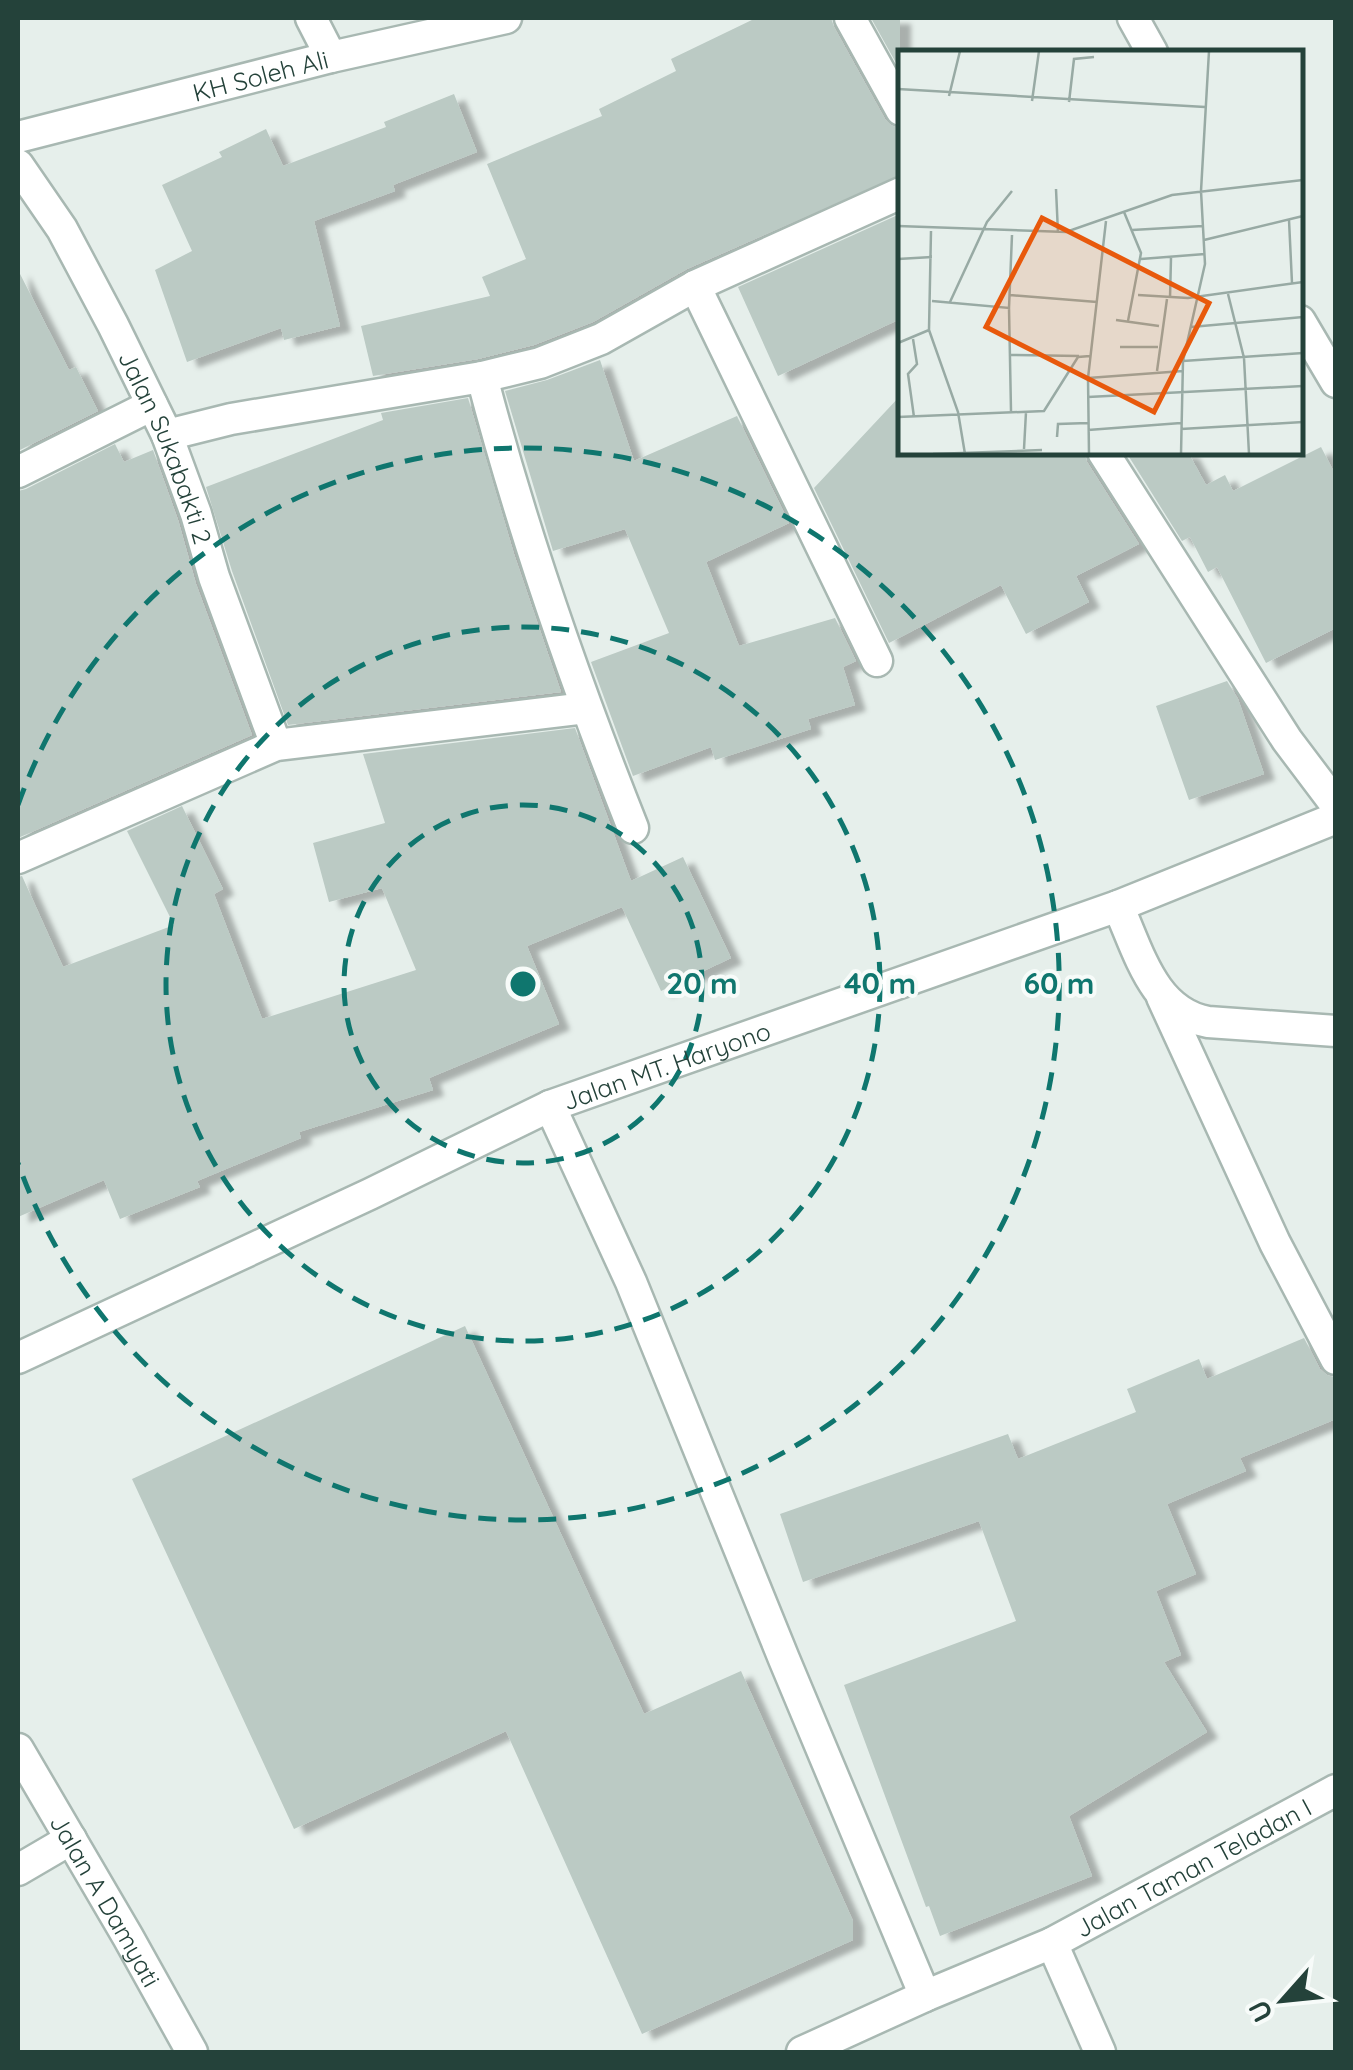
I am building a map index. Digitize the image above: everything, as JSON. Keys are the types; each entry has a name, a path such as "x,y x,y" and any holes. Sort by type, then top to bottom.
{"street":[{"path":"311,18 331,57"},
{"name":"KH Soleh Ali","path":"18,136 331,57 506,18"},
{"path":"850,18 898,106"},
{"path":"1133,18 1151,50"},
{"name":"Jalan Sukabakti 2","path":"18,165 62,229 167,436 276,745"},
{"path":"167,436 231,420 482,377 540,363 601,338 696,286 898,194"},
{"path":"696,286 877,660"},
{"path":"1303,327 1336,382"},
{"path":"482,377 502,452 586,708 634,828"},
{"path":"18,472 152,406"},
{"path":"1105,455 1287,740 1336,805"},
{"path":"18,858 276,745 586,708"},
{"name":"Jalan MT. Haryono","path":"18,1358 550,1106 1118,906 1336,818"},
{"path":"1118,906 1275,1244 1336,1358"},
{"path":"1162,997 1192,1020 1336,1031"},
{"path":"550,1106 631,1282 924,1996"},
{"name":"Jalan A Damyati","path":"18,1749 192,2052"},
{"name":"Jalan Taman Teladan I","path":"802,2052 1052,1943 1336,1790"},
{"path":"18,1870 71,1839"},
{"path":"1052,1943 1100,2052"}],"building":[{"path":"756,18 831,18 885,119 898,128 898,176 687,269 593,322 534,345 478,359 373,376 361,326 490,296 482,277 526,259 487,164 602,116 599,109 676,71 671,59"},
{"path":"871,18 900,18 898,66"},
{"path":"454,94 477,152 393,185 395,191 314,221 340,326 284,340 281,328 187,362 155,270 192,251 162,185 222,157 219,152 266,129 283,166 386,127 384,122"},
{"path":"898,215 898,320 778,376 738,287"},
{"path":"18,270 69,370 76,367 98,411 18,451"},
{"path":"600,360 634,461 737,416 789,523 706,562 739,646 835,618 856,661 843,667 855,705 808,719 811,729 715,760 711,747 633,776 591,662 669,633 625,529 553,551 505,391"},
{"path":"468,398 514,554 561,692 288,725 206,487 383,420 381,413"},
{"path":"898,398 898,455 1085,455 1139,544 1076,576 1089,602 1026,634 1001,585 889,643 814,488"},
{"path":"115,444 124,462 153,450 196,584 252,735 18,838 18,491"},
{"path":"1321,447 1336,476 1336,628 1266,663 1217,567 1208,572 1190,537 1182,541 1128,455 1190,455 1206,485 1225,475 1233,491"},
{"path":"1227,681 1238,699 1264,774 1189,800 1156,706"},
{"path":"575,728 631,881 683,857 731,958 661,991 622,907 527,946 559,1024 429,1078 433,1090 299,1132 301,1138 197,1181 200,1187 120,1219 104,1180 18,1217 18,877 22,876 63,967 174,925 127,831 182,806 223,889 214,894 262,1019 416,970 382,888 329,902 313,843 385,823 363,754"},
{"path":"465,1326 644,1714 741,1671 853,1921 853,1940 642,2034 506,1731 294,1829 132,1479"},
{"path":"1304,1338 1320,1369 1336,1378 1336,1419 1240,1458 1246,1471 1167,1504 1196,1574 1156,1591 1181,1655 1164,1662 1207,1732 1069,1816 1092,1876 940,1936 844,1685 1016,1621 979,1521 803,1582 780,1514 1008,1434 1018,1459 1136,1412 1127,1389 1199,1359 1207,1379"}]}
